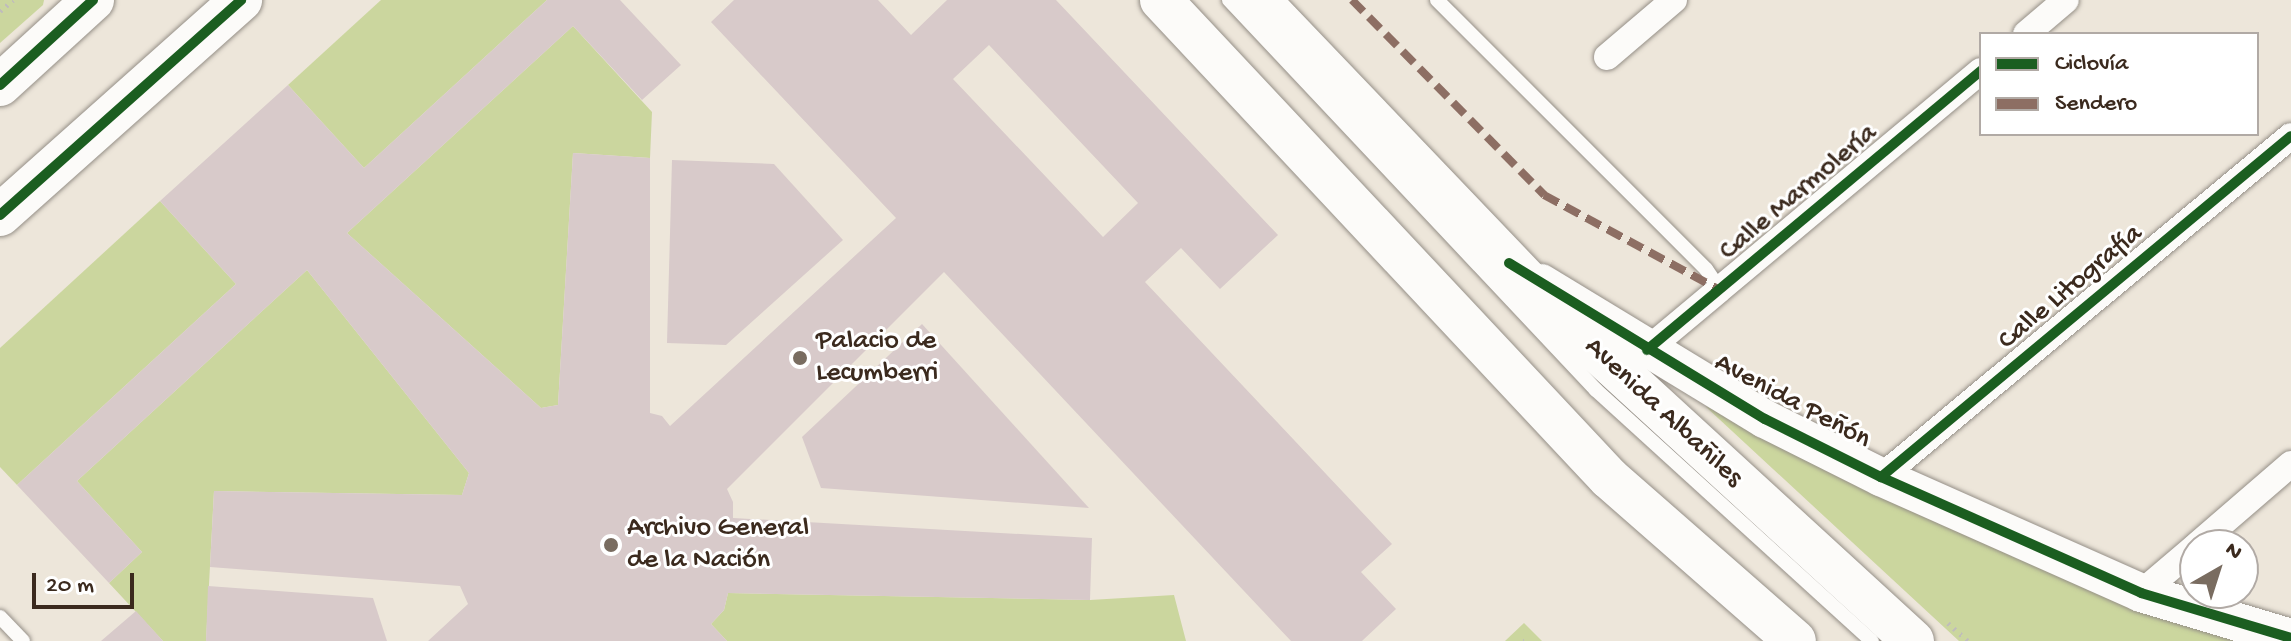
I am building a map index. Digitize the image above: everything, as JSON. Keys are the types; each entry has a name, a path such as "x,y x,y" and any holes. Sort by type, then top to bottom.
{"main road":[{"path":"0,215 241,0"},
{"path":"1161,0 1609,478 1795,641"},
{"path":"0,85 88,1"},
{"name":"Avenida Albañiles","path":"1275,5 1509,263 1668,421 1913,641"}],"street":[{"path":"1607,57 1674,0"},
{"path":"2028,32 2066,0"},
{"name":"Calle Marmolería","path":"1647,350 1979,73"},
{"name":"Calle Litografía","path":"1881,477 2291,136"},
{"name":"Avenida Peñón","path":"1509,263 1647,350 1765,419 1881,477 2141,593 2291,638"},
{"path":"2216,529 2291,464"},
{"path":"2141,593 2179,561"}],"lane":[{"path":"1229,0 1596,390 1872,641"},
{"path":"1437,0 1706,269 1720,290"},
{"path":"0,617 23,641"}],"path":[{"path":"0,11 13,0"}],"green space":[{"path":"0,0 44,0 43,5 0,43"},
{"path":"381,0 547,0 364,168 288,85"},
{"path":"573,26 652,112 650,158 573,153 558,405 541,408 347,233"},
{"path":"160,201 236,284 17,485 0,467 0,348"},
{"path":"307,270 469,473 462,495 214,491 206,641 163,641 109,583 142,552 77,481"},
{"path":"1705,406 2179,599 2179,609 2203,609 2282,641 1959,641"},
{"path":"728,593 1090,600 1174,595 1186,641 727,641 711,624 724,610"},
{"path":"1524,623 1542,641 1505,641"}],"building":[{"path":"547,0 620,0 681,65 642,100 573,26 347,233 541,408 558,405 573,153 650,158 650,413 662,416 670,426 896,218 711,22 734,0 878,0 911,35 947,0 1056,0 1278,235 1220,289 1181,248 1145,282 1392,544 1361,572 1396,609 1362,641 1291,641 944,272 727,489 733,502 733,518 1092,538 1090,600 728,593 724,610 711,624 727,641 428,641 468,604 460,586 210,567 214,491 462,495 469,473 307,270 77,481 142,552 109,583 17,485 236,284 160,201 288,85 364,168","holes":["989,45 1138,203 1103,237 953,79"]},
{"path":"672,160 774,164 843,240 726,345 667,343"},
{"path":"922,324 1089,508 821,488 802,437"},
{"path":"208,586 373,598 387,641 206,641"},
{"path":"136,611 163,641 101,641"}],"marked path":[{"path":"1352,0 1544,195 1720,290"}],"cycle path":[{"path":"0,85 93,0"},
{"path":"0,215 241,0"},
{"path":"1647,350 1979,73"},
{"path":"1881,477 2291,136"},
{"path":"1509,263 1765,419 1881,477 2141,593 2291,638"}],"place":[{"name":"Palacio de Lecumberri","path":"800,358"},
{"name":"Archivo General de la Nación","path":"611,545"}]}
